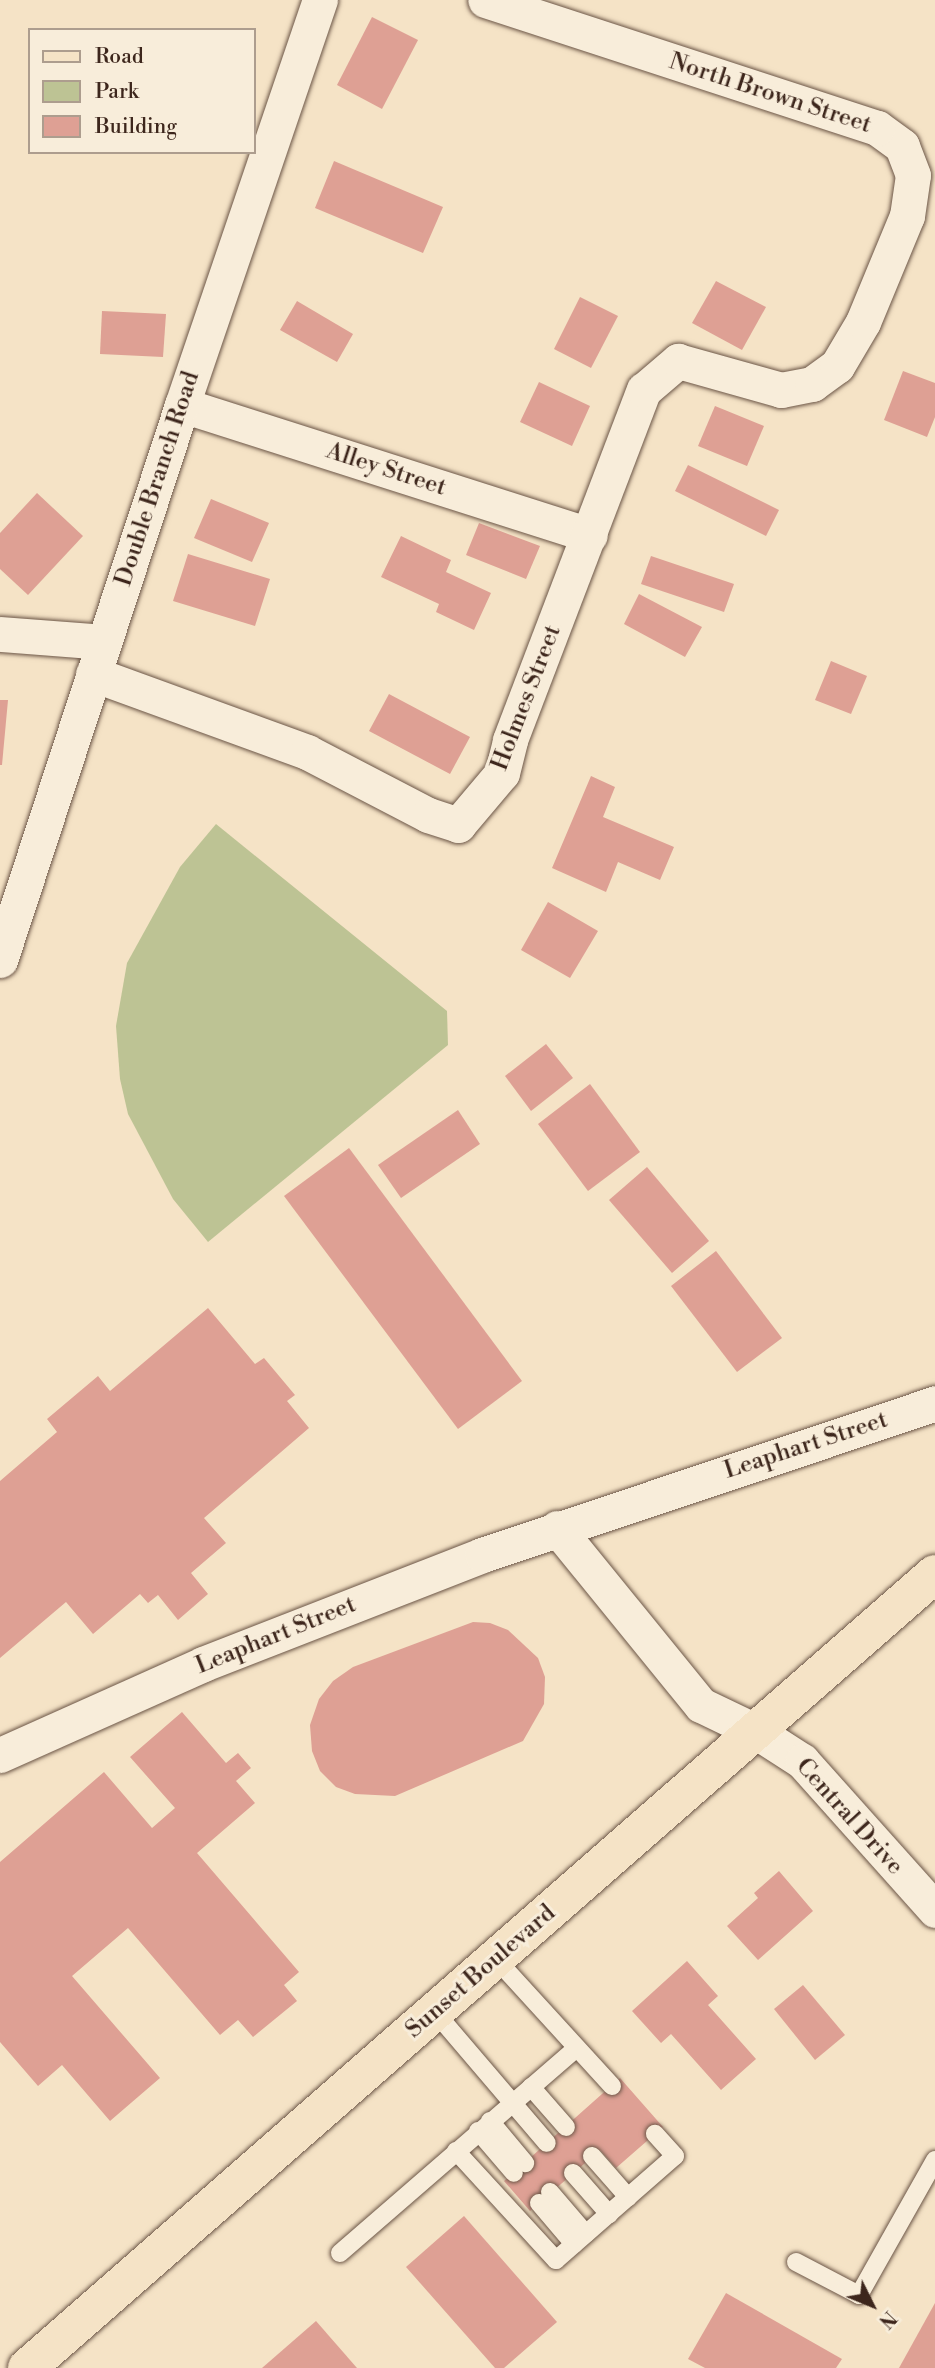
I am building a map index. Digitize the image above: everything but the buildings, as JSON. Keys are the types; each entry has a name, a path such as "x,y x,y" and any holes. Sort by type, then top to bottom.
{"main road":[{"name":"Sunset Boulevard","path":"38,2364 935,1574"}],"street":[{"name":"Double Branch Road","path":"0,960 182,404 320,0"},
{"name":"North Brown Street","path":"485,0 877,128 902,146 913,175 907,216 863,322 837,366 811,384 781,390 678,361"},
{"name":"Holmes Street","path":"99,658 307,752 428,815 458,825 502,772 510,740 644,390 678,361"},
{"name":"Alley Street","path":"182,404 590,535"},
{"path":"0,634 99,658"},
{"name":"Leaphart Street","path":"0,1755 203,1664 556,1528 935,1403"},
{"path":"556,1528 701,1705 757,1732"},
{"name":"Central Drive","path":"757,1732 802,1760 935,1910"}],"lane":[{"path":"496,1959 612,2086"},
{"path":"435,2012 547,2143"},
{"path":"340,2253 577,2048"},
{"path":"531,2087 566,2127"},
{"path":"484,2126 519,2168"},
{"path":"456,2151 556,2260 675,2156 655,2134"},
{"path":"592,2156 628,2197"},
{"path":"796,2262 859,2295 935,2160"},
{"path":"573,2173 608,2214"},
{"path":"545,2198 580,2239"}],"green space":[{"path":"216,824 447,1011 448,1045 208,1242 173,1199 128,1114 120,1079 116,1026 127,963 180,867"}]}
